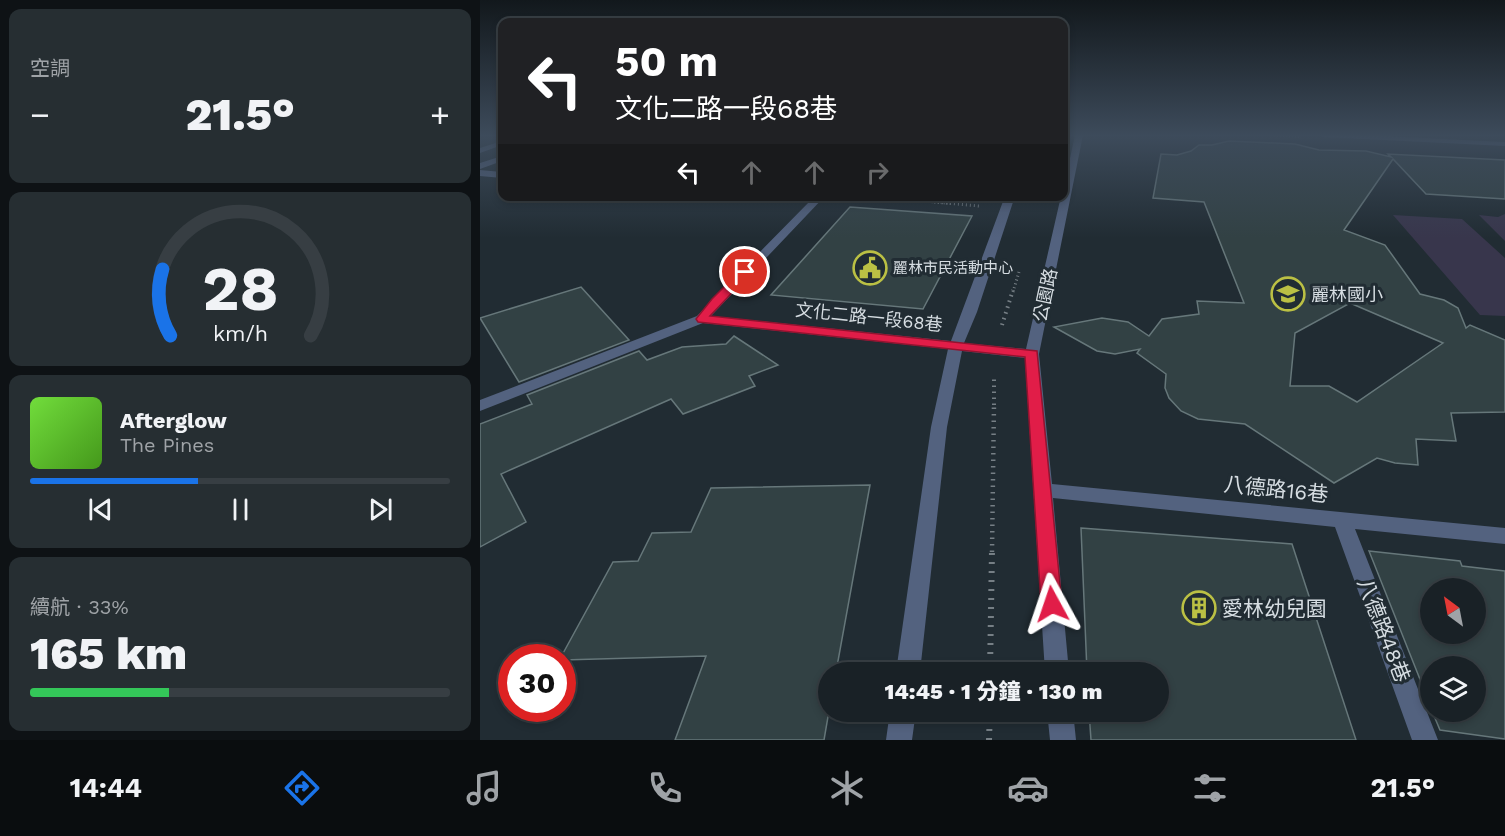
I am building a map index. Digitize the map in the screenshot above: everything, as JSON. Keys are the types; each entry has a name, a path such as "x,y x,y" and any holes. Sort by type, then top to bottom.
{"street":[{"name":"公園路","path":"1068,186 1072,170"},
{"path":"480,173 498,175"},
{"name":"文化二路一段68巷","path":"702,319 716,302 817,201"},
{"name":"公園路","path":"1056,662 1032,354 1065,201"},
{"path":"909,662 939,427 956,345 970,312 1007,202"},
{"name":"文化二路一段68巷","path":"480,406 702,319 1032,354"},
{"name":"八德路16巷","path":"1042,490 1505,536"},
{"name":"八德路48巷","path":"1342,520 1425,740"},
{"path":"899,740 901,722"},
{"path":"1061,722 1063,740"}],"path":[{"path":"983,201 1007,202"},
{"path":"990,662 995,350 1021,265"},
{"path":"989,740 990,722"}],"shaded area":[{"path":"1505,214 1505,241 1479,215 1498,217"},
{"path":"1393,215 1462,219 1505,258 1505,316 1480,315"}],"building":[{"path":"1158,170 1386,170 1344,230 1385,245 1420,294 1444,300 1458,308 1466,328 1470,325 1505,340 1505,412 1451,413 1456,441 1416,439 1418,465 1395,463 1377,458 1334,483 1245,424 1198,419 1181,411 1169,398 1165,388 1166,374 1137,353 1140,349 1115,354 1097,351 1054,327 1102,318 1128,322 1149,336 1162,319 1199,314 1197,301 1244,303 1204,202 1153,198","holes":["1350,303 1443,343 1357,402 1329,386 1290,386 1295,333"]},
{"path":"1403,170 1505,170 1505,199 1426,194"},
{"name":"麗林市民活動中心","path":"850,207 972,216 923,309 771,295"},
{"path":"581,287 629,340 519,382 480,318"},
{"path":"734,336 778,365 749,376 755,386 683,414 671,399 501,474 526,522 480,547 480,424 532,404 527,395 639,351 647,360 682,347 726,344"},
{"path":"870,485 838,662 818,662 818,722 827,722 824,740 675,740 706,656 576,660 576,644 568,644 613,562 638,561 652,533 691,532 711,488"},
{"name":"愛林幼兒園","path":"1081,528 1292,544 1356,740 1091,740 1090,722 1169,722 1169,662 1087,662"},
{"path":"1369,551 1460,561 1462,566 1505,571 1505,739 1440,730 1437,722 1486,722 1486,656 1420,656 1420,679"}],"place":[{"name":"麗林市民活動中心","path":"870,268"},
{"name":"麗林國小","path":"1288,294"},
{"name":"愛林幼兒園","path":"1199,608"}],"route":[{"path":"745,272 702,319 1032,354 1052,604"}]}
